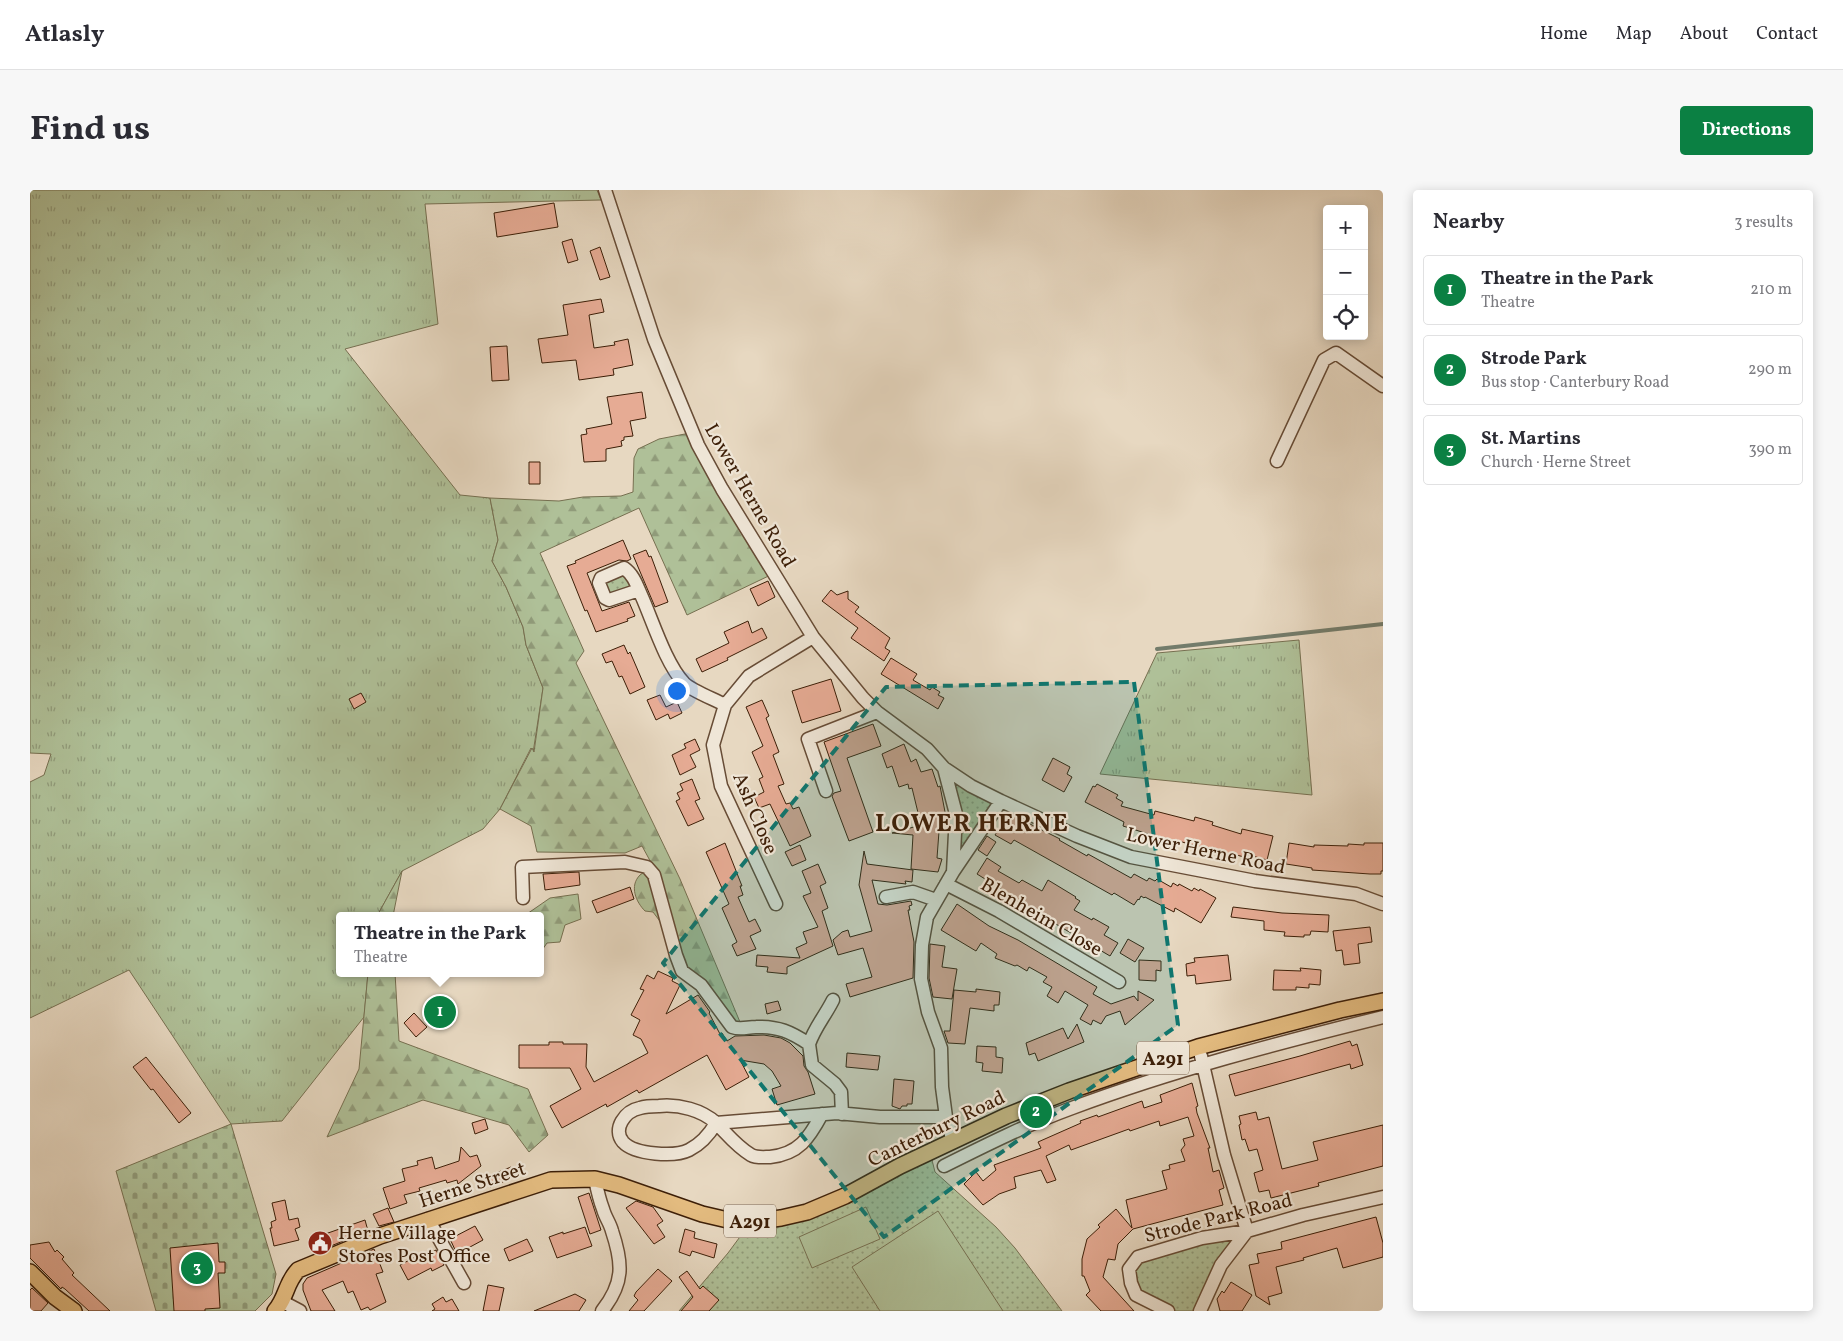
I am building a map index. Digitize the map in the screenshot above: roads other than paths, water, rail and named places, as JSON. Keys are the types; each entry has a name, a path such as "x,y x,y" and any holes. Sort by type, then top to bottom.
{"main road":[{"name":"Canterbury Road","path":"595,1179 619,1185 702,1214 732,1221 757,1221 781,1218 807,1212 845,1196 900,1166 1006,1116 1069,1090 1198,1047 1340,1010 1383,1001"},
{"name":"Herne Street","path":"279,1306 290,1279 298,1270 377,1237 551,1180 595,1179"},
{"path":"30,1272 55,1297 74,1311"}],"street":[{"name":"Lower Herne Road","path":"605,190 654,339 698,445 722,489 813,637 863,698 878,712 927,749 944,768 971,786 1077,836 1131,857 1255,881 1356,894 1383,904"},
{"path":"1277,461 1324,360 1336,353 1383,386"},
{"path":"639,590 672,667 685,684 725,705"},
{"name":"Ash Close","path":"776,904 721,786 713,745 725,705 749,676 813,637"},
{"path":"826,791 808,739 878,712"},
{"name":"Lower Herne Road","path":"944,768 956,814 954,872"},
{"path":"953,1142 946,1116 942,1088 941,1048 928,1012 921,979 922,945 927,916 1001,801"},
{"path":"523,898 522,867 625,862 647,867 654,875 682,971 701,985 732,1027 739,1030 753,1027 769,1027 790,1031 809,1044"},
{"name":"Blenheim Close","path":"946,884 999,911 1119,982"},
{"path":"886,897 913,892 936,900"},
{"path":"833,1000 815,1028 809,1044 812,1065 835,1084 841,1092 842,1114"},
{"name":"Canterbury Road","path":"944,1166 967,1161 1012,1132 1072,1108 1203,1064 1383,1017"},
{"path":"1198,1047 1224,1155 1247,1231 1221,1265 1200,1311"},
{"path":"716,1123 710,1134 688,1151 661,1154 638,1151 624,1143 619,1134 619,1125 626,1115 638,1108 664,1105 692,1109 709,1117 716,1123 742,1149 753,1156 783,1156 796,1149 814,1129 822,1114"},
{"path":"716,1123 822,1114 880,1117 946,1116"},
{"path":"595,1179 603,1211 612,1230 620,1263 619,1280 613,1296 602,1311"},
{"name":"Strode Park Road","path":"1168,1311 1136,1295 1131,1283 1129,1269 1138,1257 1202,1238 1247,1231 1303,1215 1383,1197"},
{"path":"428,1219 464,1283"},
{"path":"279,1306 300,1311"}],"waterway":[{"path":"1157,649 1383,624"}],"place":[{"name":"Theatre in the Park","path":"440,1012"},
{"name":"Strode Park","path":"1036,1112"},
{"name":"Herne Village Stores Post Office","path":"320,1243"},
{"name":"St. Martins","path":"197,1268"}],"district":[{"name":"LOWER HERNE","path":"972,822"}]}
